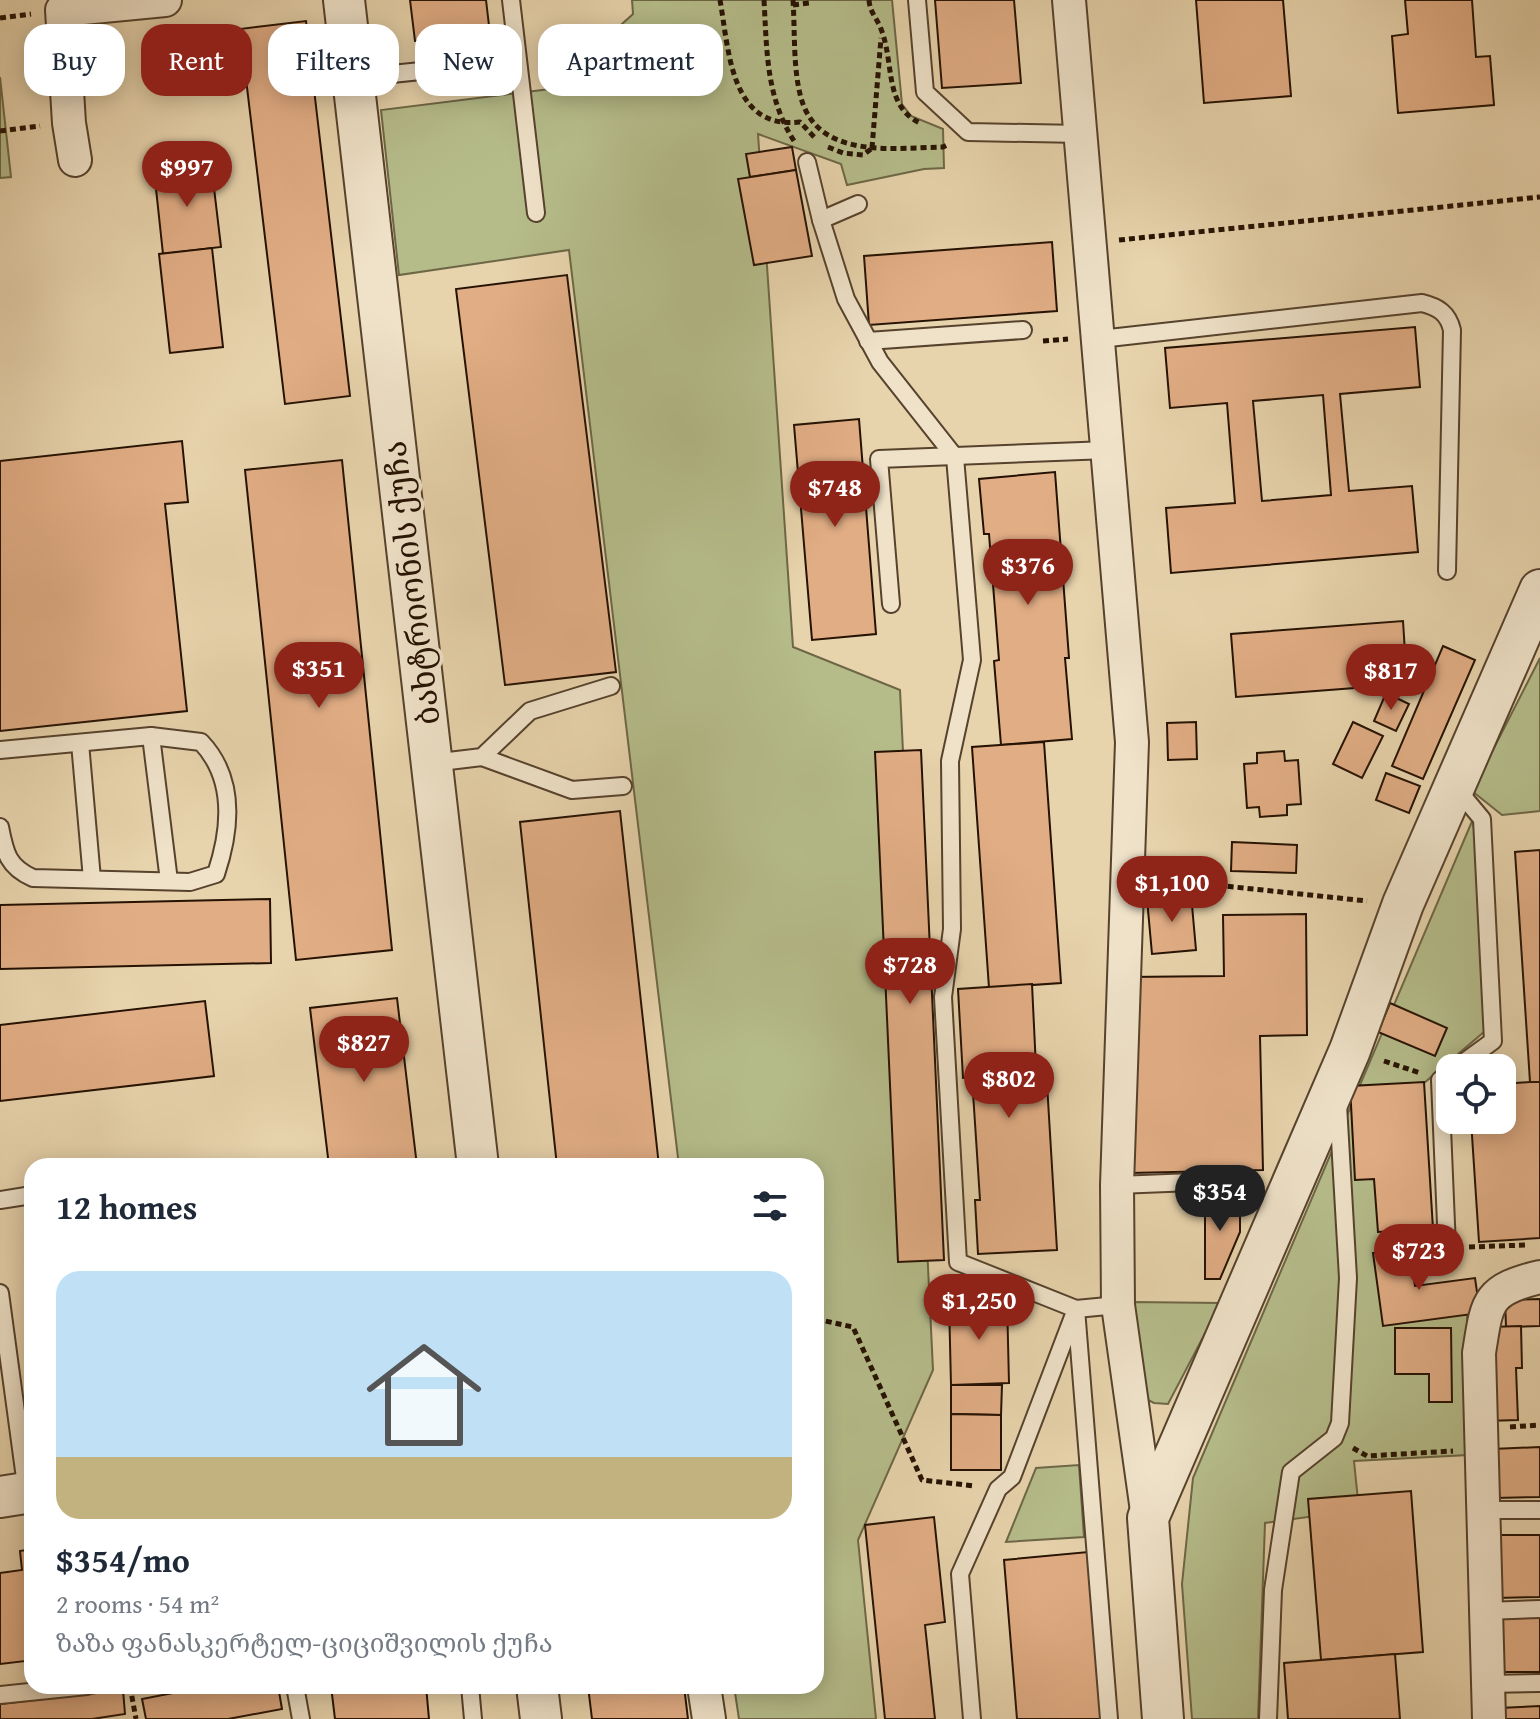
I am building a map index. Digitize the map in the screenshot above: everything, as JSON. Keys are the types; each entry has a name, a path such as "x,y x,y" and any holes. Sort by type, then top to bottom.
{"street":[{"path":"75,160 69,123 62,10 165,0"},
{"name":"ბახტრიონის ქუჩა","path":"344,0 347,24"},
{"path":"1069,0 1090,243 1089,338 1108,450 1132,742 1117,1185 1118,1305 1148,1518 1163,1719"},
{"name":"ბახტრიონის ქუჩა","path":"355,96 477,1158"},
{"path":"1148,1518 1343,1065 1403,904 1540,590"},
{"path":"1489,1719 1479,1353 1486,1309 1508,1285 1540,1277"},
{"path":"538,1694 541,1719"},
{"path":"705,1694 709,1719"}],"lane":[{"path":"511,0 514,24"},
{"path":"917,0 925,92 968,132 1082,134"},
{"path":"522,95 536,213"},
{"path":"807,162 821,220 846,299 880,362 955,457 972,660 950,761 952,929 943,997 958,1262 1076,1309 1118,1305"},
{"path":"821,220 858,204"},
{"path":"1089,338 1422,303 1443,312 1452,330 1447,571"},
{"path":"868,341 1023,330"},
{"path":"891,604 879,459 1108,450"},
{"path":"482,757 530,711 611,686"},
{"path":"151,736 169,881"},
{"path":"0,750 151,736 201,742 217,759 230,812 226,845 216,874 190,882 33,878 18,871 6,858 0,827"},
{"path":"80,743 92,879"},
{"path":"432,763 482,757 572,790 623,786"},
{"path":"1456,788 1482,819 1493,1041 1475,1054"},
{"path":"1268,1719 1266,1694 1273,1590 1291,1472 1334,1438 1340,1423 1348,1278 1343,1065"},
{"path":"1446,1134 1447,1248"},
{"path":"1117,1185 1218,1181"},
{"path":"0,1200 24,1196"},
{"path":"0,1293 20,1494"},
{"path":"972,1719 960,1574 998,1489 1012,1477 1076,1309"},
{"path":"1076,1309 1109,1719"},
{"path":"1482,1510 1540,1510"},
{"path":"1486,1611 1540,1609"},
{"path":"1487,1684 1540,1683"},
{"path":"0,1695 24,1693"},
{"path":"296,1694 301,1719"},
{"path":"471,1694 473,1719"}],"path":[{"path":"720,0 730,59 739,87 750,105 766,119 782,124 800,122 824,145 843,153 863,155 872,148 881,29"},
{"path":"764,0 769,86 782,124"},
{"path":"809,0 809,3 793,2 800,94 810,119 826,136 872,148 924,148"},
{"path":"1090,243 1540,197"},
{"path":"1044,341 1089,338"},
{"path":"1127,876 1403,904"},
{"path":"1343,1065 1436,1075"},
{"path":"1447,1248 1538,1245"},
{"path":"824,1321 853,1327 922,1480 998,1489"},
{"path":"1367,1456 1430,1453"},
{"path":"131,1694 136,1719"}],"green space":[{"path":"632,0 892,0 902,104 911,116 943,129 944,168 924,169 847,185 841,164 758,134 793,647 900,690 933,1370 858,1540 876,1719 739,1719 735,1694 824,1694 824,1158 678,1158 569,250 399,275 381,110 494,96 522,96 522,92 538,90 538,96 723,96 723,24 622,24 633,14"},
{"path":"0,77 11,177 0,178"},
{"path":"1540,658 1540,811 1502,815 1472,791"},
{"path":"1473,819 1492,1025 1458,1054 1436,1054 1436,1073 1382,1119 1387,1309 1467,1307 1468,1455 1354,1461 1359,1510 1265,1523 1258,1719 1192,1719 1182,1584 1193,1478"},
{"path":"1133,1302 1221,1303 1168,1404 1154,1403 1140,1396"},
{"path":"1079,1465 1084,1537 1006,1542 1036,1468"}],"building":[{"path":"410,0 486,0 489,24 415,24 415,41"},
{"path":"935,0 1014,0 1021,83 942,88"},
{"path":"1196,0 1283,0 1291,96 1204,103"},
{"path":"1405,0 1472,0 1476,57 1490,56 1494,105 1398,113 1392,36 1408,34"},
{"path":"268,26 268,96 315,96 350,396 285,404 248,96 252,96 252,28"},
{"path":"792,147 796,170 750,177 746,154"},
{"path":"211,163 221,247 163,254 154,170"},
{"path":"796,170 812,256 754,265 738,179"},
{"path":"1052,242 1057,311 869,325 864,256"},
{"path":"212,248 223,347 170,353 159,254"},
{"path":"567,275 616,672 505,685 456,289"},
{"path":"1415,327 1420,387 1340,394 1349,491 1412,486 1418,552 1171,573 1166,508 1235,503 1227,403 1170,408 1165,348","holes":["1323,395 1331,495 1262,501 1253,401"]},
{"path":"859,419 876,634 812,640 794,425"},
{"path":"182,441 188,502 165,504 187,711 0,731 0,461"},
{"path":"342,460 392,950 296,960 245,470"},
{"path":"1055,472 1072,739 1001,745 994,661 999,660 989,534 984,534 979,479"},
{"path":"1403,621 1407,684 1236,697 1231,634"},
{"path":"1443,646 1475,660 1423,779 1392,766"},
{"path":"1386,693 1409,704 1396,731 1374,721"},
{"path":"1196,722 1197,759 1168,760 1167,723"},
{"path":"1353,722 1383,736 1362,778 1333,764"},
{"path":"1044,742 1061,983 989,988 972,747"},
{"path":"921,750 944,1260 898,1262 875,752"},
{"path":"1284,751 1285,761 1298,760 1301,804 1287,805 1287,815 1260,817 1259,807 1247,808 1244,764 1257,763 1257,753"},
{"path":"1386,773 1420,786 1409,813 1376,800"},
{"path":"620,811 658,1158 556,1158 520,822"},
{"path":"1232,842 1297,845 1296,873 1231,871"},
{"path":"1540,850 1540,1082 1530,1082 1515,852"},
{"path":"1191,894 1196,950 1152,954 1147,899"},
{"path":"270,899 271,963 0,969 0,905"},
{"path":"1306,914 1307,1035 1260,1036 1263,1170 1130,1173 1127,977 1224,976 1223,915"},
{"path":"1032,984 1036,1068 1046,1067 1057,1250 978,1254 975,1200 980,1200 972,1077 963,1078 958,989"},
{"path":"397,998 416,1158 328,1158 310,1008"},
{"path":"205,1001 214,1076 0,1101 0,1025"},
{"path":"1390,1003 1447,1028 1435,1056 1378,1032"},
{"path":"1424,1082 1433,1229 1378,1232 1374,1179 1355,1180 1350,1086"},
{"path":"1540,1082 1540,1238 1479,1242 1472,1134 1516,1134 1516,1083"},
{"path":"1205,1197 1240,1197 1240,1232 1220,1279 1205,1279"},
{"path":"1410,1248 1415,1286 1475,1278 1480,1313 1383,1326 1373,1253"},
{"path":"1540,1299 1540,1326 1506,1327 1505,1300"},
{"path":"1007,1300 1009,1383 951,1385 949,1302"},
{"path":"1521,1326 1522,1368 1516,1368 1518,1420 1485,1421 1489,1327"},
{"path":"1395,1328 1451,1328 1452,1402 1429,1402 1429,1374 1395,1374"},
{"path":"951,1385 1002,1385 1001,1415 951,1414"},
{"path":"951,1414 1001,1415 1001,1470 951,1470"},
{"path":"1540,1447 1540,1497 1495,1498 1493,1449"},
{"path":"1411,1491 1423,1652 1321,1660 1308,1499"},
{"path":"934,1517 945,1622 925,1625 935,1719 885,1719 865,1525"},
{"path":"1495,1535 1540,1535 1540,1597 1496,1598"},
{"path":"24,1550 24,1661 0,1664 0,1573 22,1570 20,1551"},
{"path":"1088,1552 1102,1719 1017,1719 1004,1560"},
{"path":"1496,1615 1540,1615 1540,1672 1497,1672"},
{"path":"1395,1654 1400,1719 1288,1719 1284,1663"},
{"path":"88,1694 123,1694 125,1714 92,1719 0,1719 0,1704"},
{"path":"168,1694 279,1694 282,1709 228,1719 146,1719 142,1699"},
{"path":"332,1694 427,1694 429,1719 335,1719"},
{"path":"589,1694 685,1694 688,1719 592,1719"},
{"path":"1540,1706 1540,1719 1499,1719 1499,1708"}]}
